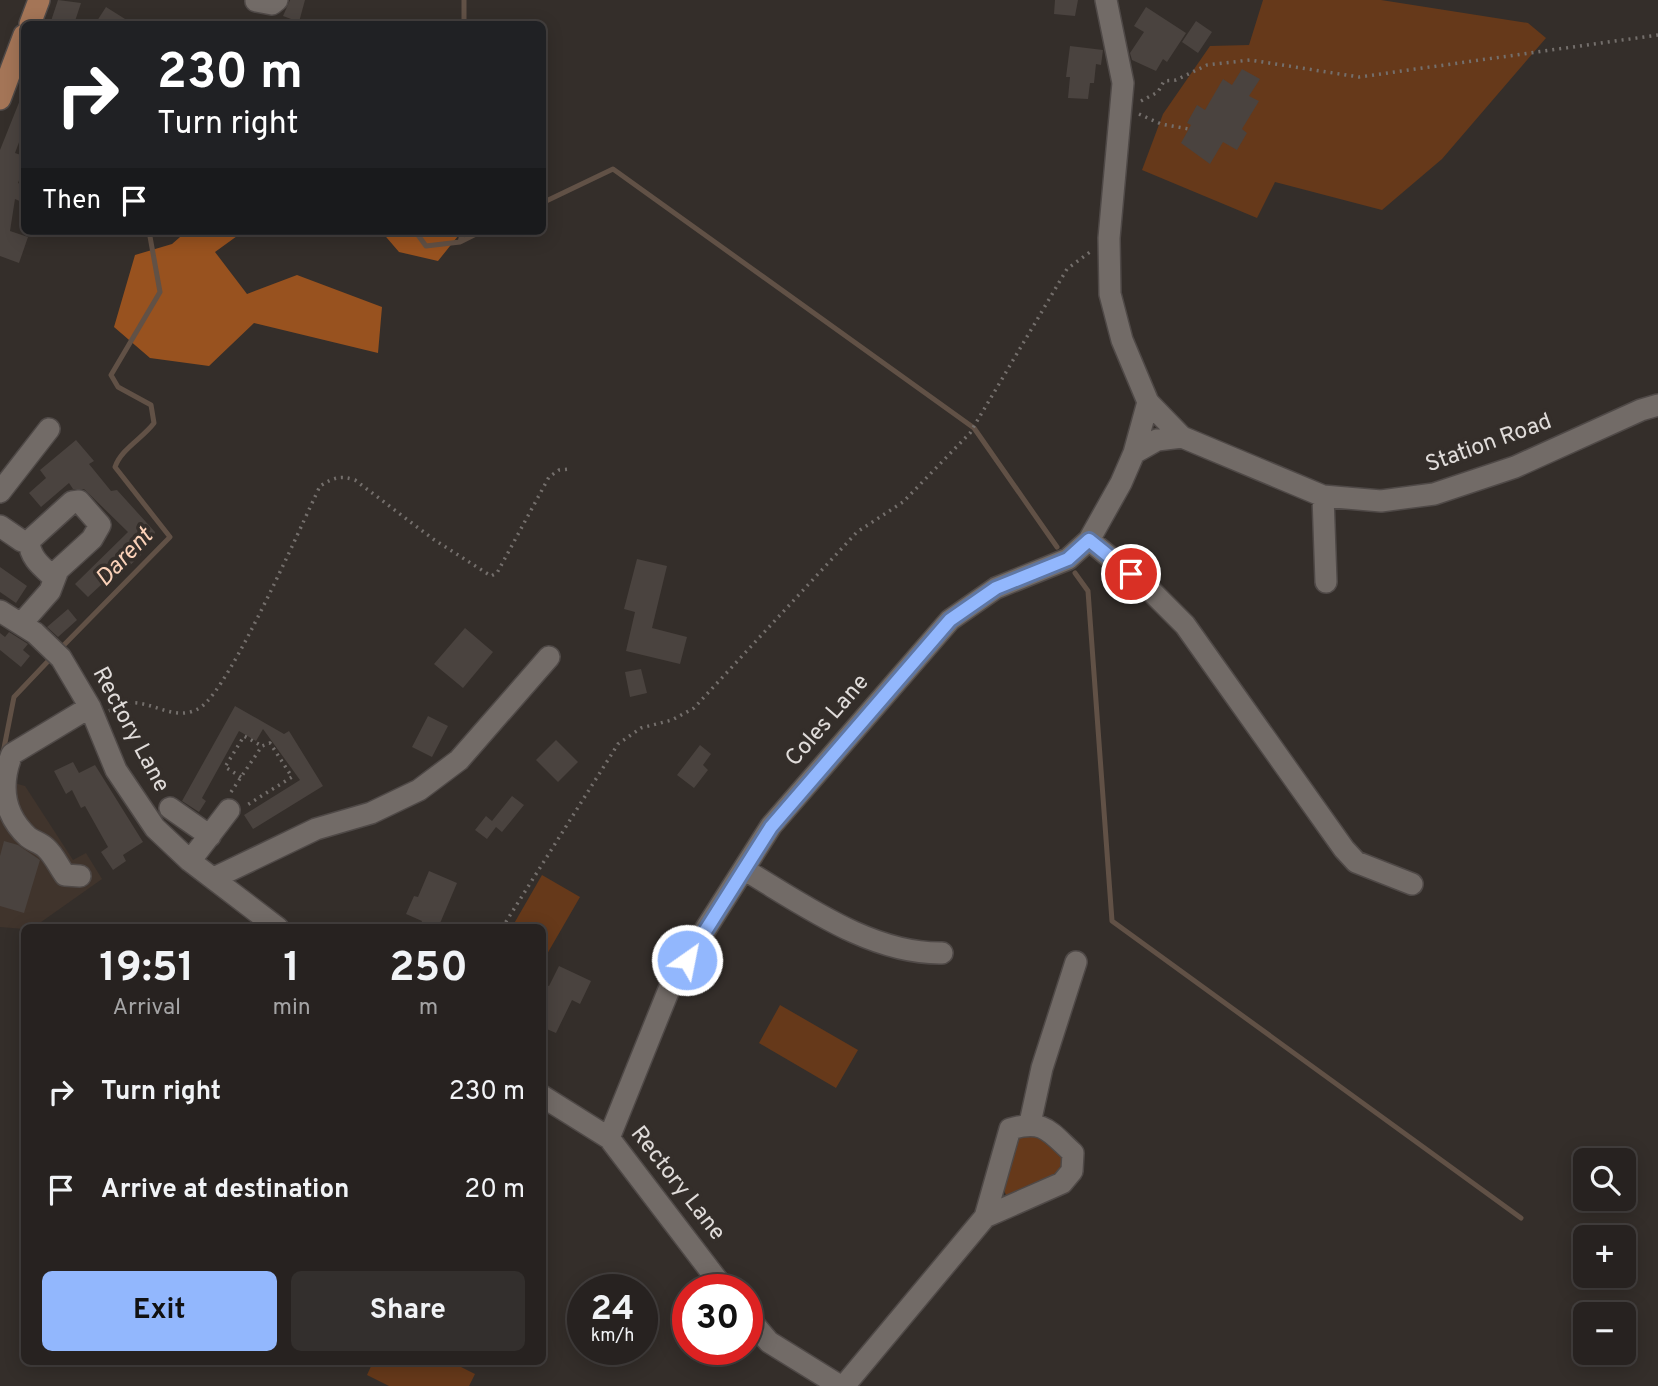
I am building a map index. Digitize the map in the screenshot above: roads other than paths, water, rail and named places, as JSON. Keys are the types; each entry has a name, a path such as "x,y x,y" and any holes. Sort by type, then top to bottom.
{"main road":[{"path":"31,21 39,0"},
{"path":"0,99 21,43"}],"street":[{"path":"256,1 272,4 277,0"},
{"path":"1106,0 1123,83 1109,238 1110,294 1122,340 1148,402"},
{"name":"Station Road","path":"1148,402 1182,437 1323,496 1381,501 1434,494 1515,467 1641,410 1658,405"},
{"name":"Coles Lane","path":"609,1138 672,982 771,827 950,620 996,588 1068,559 1089,540 1121,483 1134,453 1148,402"},
{"path":"0,492 49,429"},
{"path":"1134,453 1157,440 1182,437"},
{"path":"1323,496 1326,582"},
{"path":"0,526 22,541 29,541 72,502 79,501 100,525 96,533 53,577 50,591 20,624"},
{"path":"1089,540 1151,591 1185,625 1344,849 1356,862 1412,884"},
{"path":"29,541 29,551 53,577"},
{"name":"Rectory Lane","path":"0,611 55,652 92,713 116,770 155,828 190,861 273,924"},
{"path":"214,878 316,829 371,813 419,790 459,760 549,657"},
{"path":"80,876 65,876 46,848 29,838 8,813 2,788 6,766 12,754 92,713"},
{"path":"170,808 227,818 190,861"},
{"path":"745,870 821,915 888,946 943,953"},
{"path":"1030,1123 1042,1068 1076,962"},
{"name":"Rectory Lane","path":"546,1099 609,1138 713,1274"},
{"path":"763,1335 769,1342 842,1386 985,1217 1010,1129 1030,1123 1042,1125 1073,1153 1072,1171 1062,1183 985,1217"}],"waterway":[{"name":"Darent","path":"464,0 464,21"},
{"path":"546,201 613,169 974,428 1057,547"},
{"name":"Darent","path":"59,650 170,537 115,467 127,449 154,423 151,405 118,387 111,375 160,292 150,235"},
{"name":"Darent","path":"418,235 426,246 460,242 462,235"},
{"path":"460,242 474,235"},
{"path":"1075,573 1088,591 1112,921 1521,1218"},
{"name":"Darent","path":"3,753 14,697 52,657"}]}
